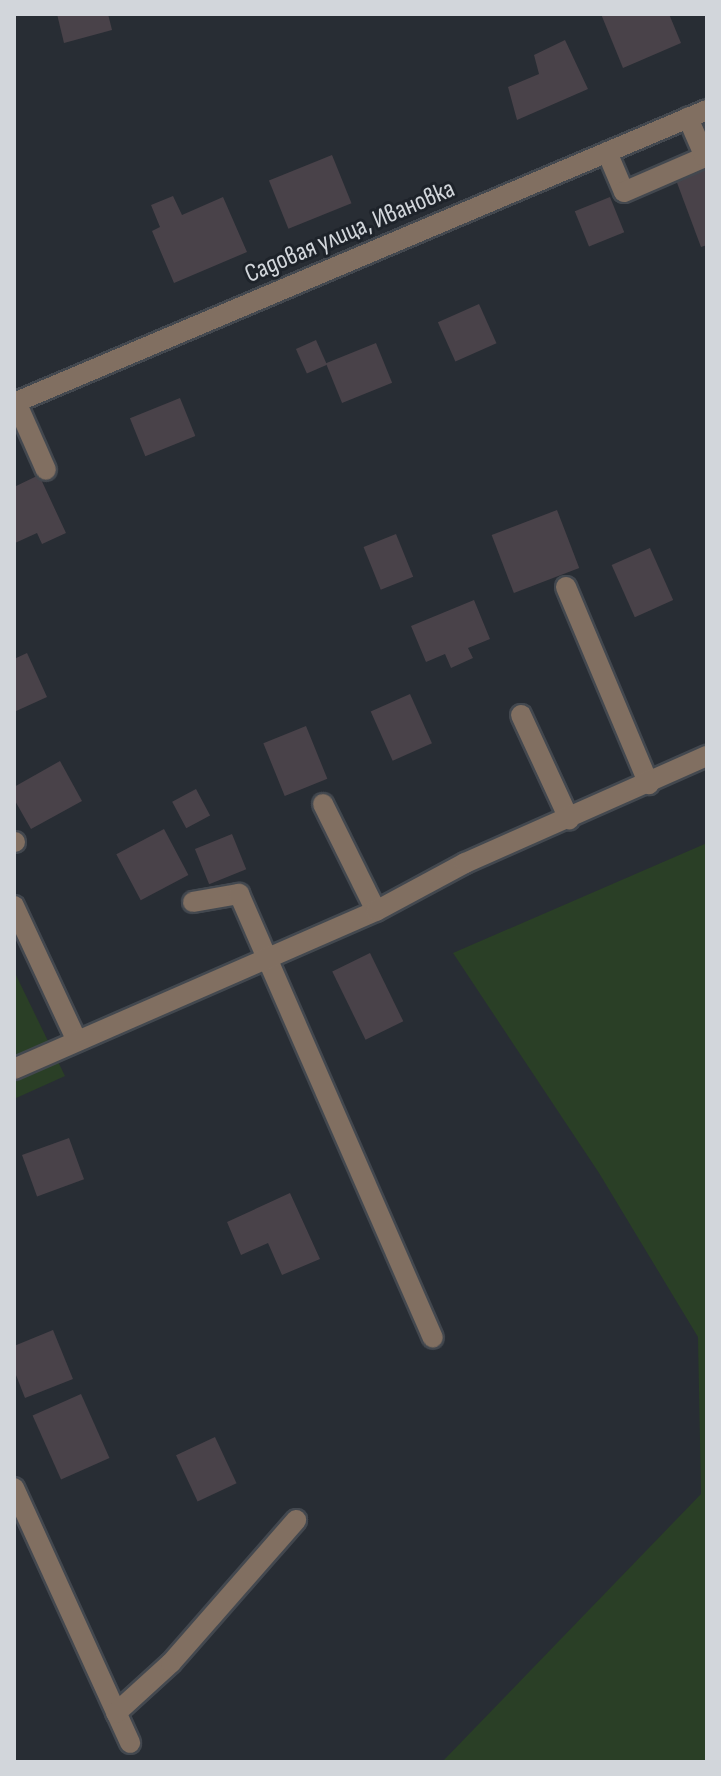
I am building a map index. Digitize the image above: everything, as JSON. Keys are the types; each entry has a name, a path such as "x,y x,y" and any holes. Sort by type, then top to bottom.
{"street":[{"name":"Садовая улица, Ивановка","path":"15,403 698,114"},
{"path":"607,152 624,192 705,157 698,114"},
{"path":"15,403 46,470"},
{"path":"566,587 649,784"},
{"path":"521,715 569,819"},
{"path":"14,1069 376,911 465,863 707,756"},
{"path":"323,804 376,911"},
{"path":"193,902 239,894 433,1337"},
{"path":"14,906 77,1041"},
{"path":"14,1488 130,1743"},
{"path":"116,1713 171,1663 296,1520"}],"green space":[{"path":"707,843 707,1762 442,1762 701,1494 698,1337 599,1173 453,953"},
{"path":"14,971 65,1076 14,1099"}],"building":[{"path":"57,14 108,14 112,30 64,43"},
{"path":"601,14 669,14 681,43 623,68"},
{"path":"565,40 588,89 517,120 508,87 539,74 534,55"},
{"path":"332,155 351,203 288,229 269,180"},
{"path":"707,168 707,245 701,247 676,180"},
{"path":"173,196 182,215 223,197 247,252 174,283 152,231 160,227 151,205"},
{"path":"610,197 624,232 589,246 575,211"},
{"path":"479,304 496,343 455,362 438,322"},
{"path":"316,340 327,365 307,374 296,349"},
{"path":"376,343 392,383 342,403 326,363"},
{"path":"180,398 195,436 145,456 130,418"},
{"path":"39,475 66,533 42,544 37,533 15,543 14,487"},
{"path":"557,510 579,568 514,593 492,535"},
{"path":"396,534 413,577 381,590 364,547"},
{"path":"650,548 673,600 635,617 612,565"},
{"path":"474,600 490,639 468,648 473,658 451,668 445,654 426,662 411,626"},
{"path":"27,653 47,697 14,712 14,659"},
{"path":"410,694 432,743 393,761 371,711"},
{"path":"306,726 327,779 285,796 263,743"},
{"path":"60,761 82,801 31,829 14,799 14,787"},
{"path":"196,789 210,815 186,828 172,802"},
{"path":"164,829 188,875 141,900 116,854"},
{"path":"232,834 246,869 209,884 195,849"},
{"path":"370,953 403,1021 366,1040 332,971"},
{"path":"69,1138 84,1179 37,1196 22,1155"},
{"path":"290,1193 320,1259 282,1275 268,1243 241,1255 227,1222"},
{"path":"53,1330 73,1379 25,1398 14,1370 14,1346"},
{"path":"81,1394 109,1458 61,1480 33,1416"},
{"path":"215,1437 237,1483 198,1501 176,1455"}]}
